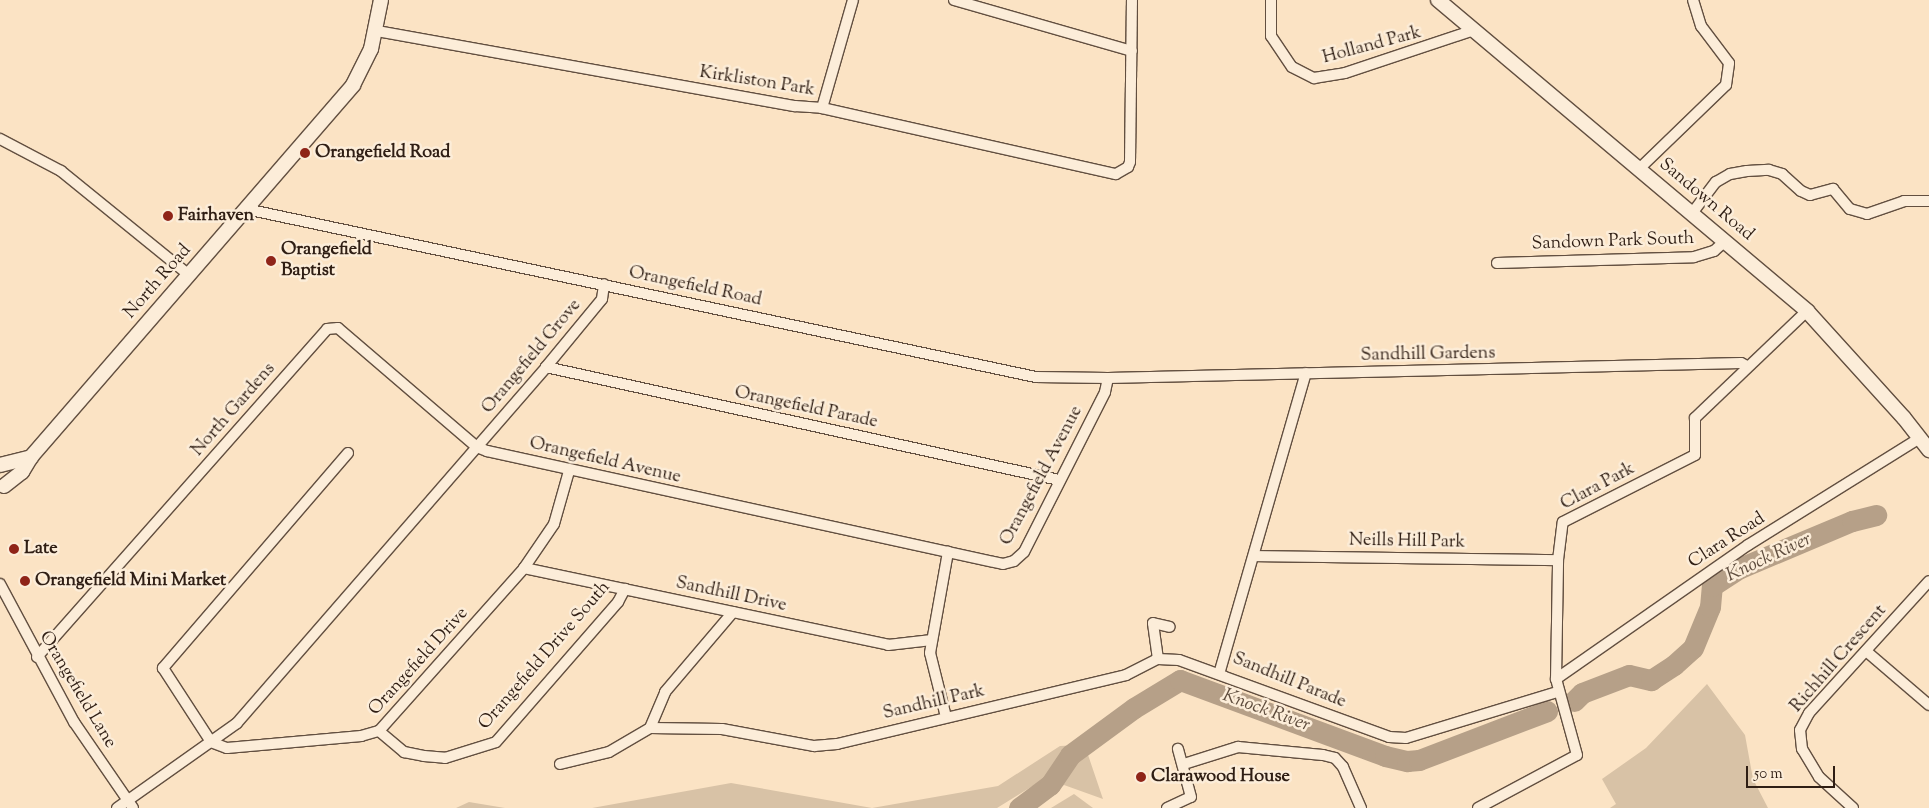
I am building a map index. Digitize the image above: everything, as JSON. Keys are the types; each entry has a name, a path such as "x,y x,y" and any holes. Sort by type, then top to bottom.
{"street":[{"name":"North Road","path":"2,488 22,472 31,457 340,101 363,68 376,31 381,0"},
{"path":"822,108 853,0"},
{"path":"954,0 1132,51 1132,0"},
{"name":"Holland Park","path":"1271,0 1271,36 1292,68 1314,78 1344,73 1474,30"},
{"name":"Sandown Road","path":"1438,0 1692,212 1807,311 1929,450"},
{"path":"1639,169 1726,85 1729,63 1701,26 1693,0"},
{"name":"Kirkliston Park","path":"376,31 776,103 822,108 1109,174 1128,167 1132,51"},
{"path":"0,139 61,171 189,275"},
{"path":"1692,212 1716,182 1730,174 1744,171 1769,170 1782,174 1801,191 1810,195 1833,189 1850,209 1867,214 1904,200 1929,200"},
{"name":"Orangefield Road","path":"246,210 604,284 998,370 1036,377 1108,378"},
{"name":"Sandown Park South","path":"1497,263 1694,257 1714,251 1725,241"},
{"name":"Orangefield Grove","path":"477,447 602,299 604,284"},
{"name":"Clara Park","path":"1478,808 1577,755 1557,692 1556,679 1558,560 1563,522 1695,455 1695,418 1747,366 1807,311"},
{"name":"North Gardens","path":"37,657 327,329 338,328 477,447"},
{"name":"Sandhill Gardens","path":"1108,378 1741,363 1747,366"},
{"name":"Orangefield Parade","path":"546,367 1059,480"},
{"name":"Sandhill Parade","path":"1306,373 1255,556 1219,674 1389,737 1406,738 1557,692"},
{"name":"Orangefield Avenue","path":"477,447 569,470 1003,564 1014,561 1024,552 1059,480 1106,392 1108,378"},
{"name":"Clara Road","path":"1556,679 1748,544 1920,438"},
{"path":"117,808 130,804 237,723 477,447"},
{"path":"210,742 163,668 348,453"},
{"path":"2,488 5,475 0,466 31,457"},
{"name":"Orangefield Drive","path":"210,742 227,748 361,736 379,730 524,568 554,524 569,470"},
{"path":"946,717 930,653 948,552"},
{"name":"Neills Hill Park","path":"1255,556 1558,560"},
{"name":"Sandhill Drive","path":"524,568 888,645 932,640"},
{"name":"Richhill Crescent","path":"1853,808 1819,777 1802,749 1800,730 1810,713 1929,581"},
{"name":"Orangefield Lane","path":"0,584 37,657 74,722 130,804"},
{"name":"Orangefield Drive South","path":"379,730 404,752 424,756 445,758 496,742 618,602 626,589"},
{"path":"560,764 609,752 650,728 665,692 733,612"},
{"path":"1158,660 1153,623 1170,627"},
{"path":"1866,651 1929,705"},
{"name":"Sandhill Park","path":"650,728 722,729 814,746 1126,675 1158,660 1179,660 1219,674"},
{"path":"1184,764 1238,747 1323,755 1335,758 1343,767 1361,808"},
{"path":"1167,808 1191,797 1184,764 1178,749"}],"shaded area":[{"path":"1707,684 1745,735 1753,779 1768,808 1610,808 1616,804 1602,779 1646,748"},
{"path":"1079,745 1047,777 997,808 872,808 998,786 1060,746"},
{"path":"1085,746 1103,799 1064,785 1036,808 1025,808 1053,787"},
{"path":"731,783 872,808 592,808"},
{"path":"1074,794 1093,808 1051,808"},
{"path":"469,802 505,808 456,808"}],"waterway":[{"name":"Knock River","path":"1574,701 1582,693 1629,675 1651,680 1674,665 1693,648 1710,607 1712,586 1740,568 1852,521 1876,515"},
{"name":"Knock River","path":"1019,808 1050,785 1070,755 1134,708 1180,680 1385,756 1407,761 1419,760 1547,711"}],"place":[{"name":"Orangefield Road","path":"305,153"},
{"name":"Fairhaven","path":"168,216"},
{"name":"Orangefield Baptist","path":"271,261"},
{"name":"Late","path":"14,549"},
{"name":"Orangefield Mini Market","path":"25,581"},
{"name":"Clarawood House","path":"1141,777"}]}
